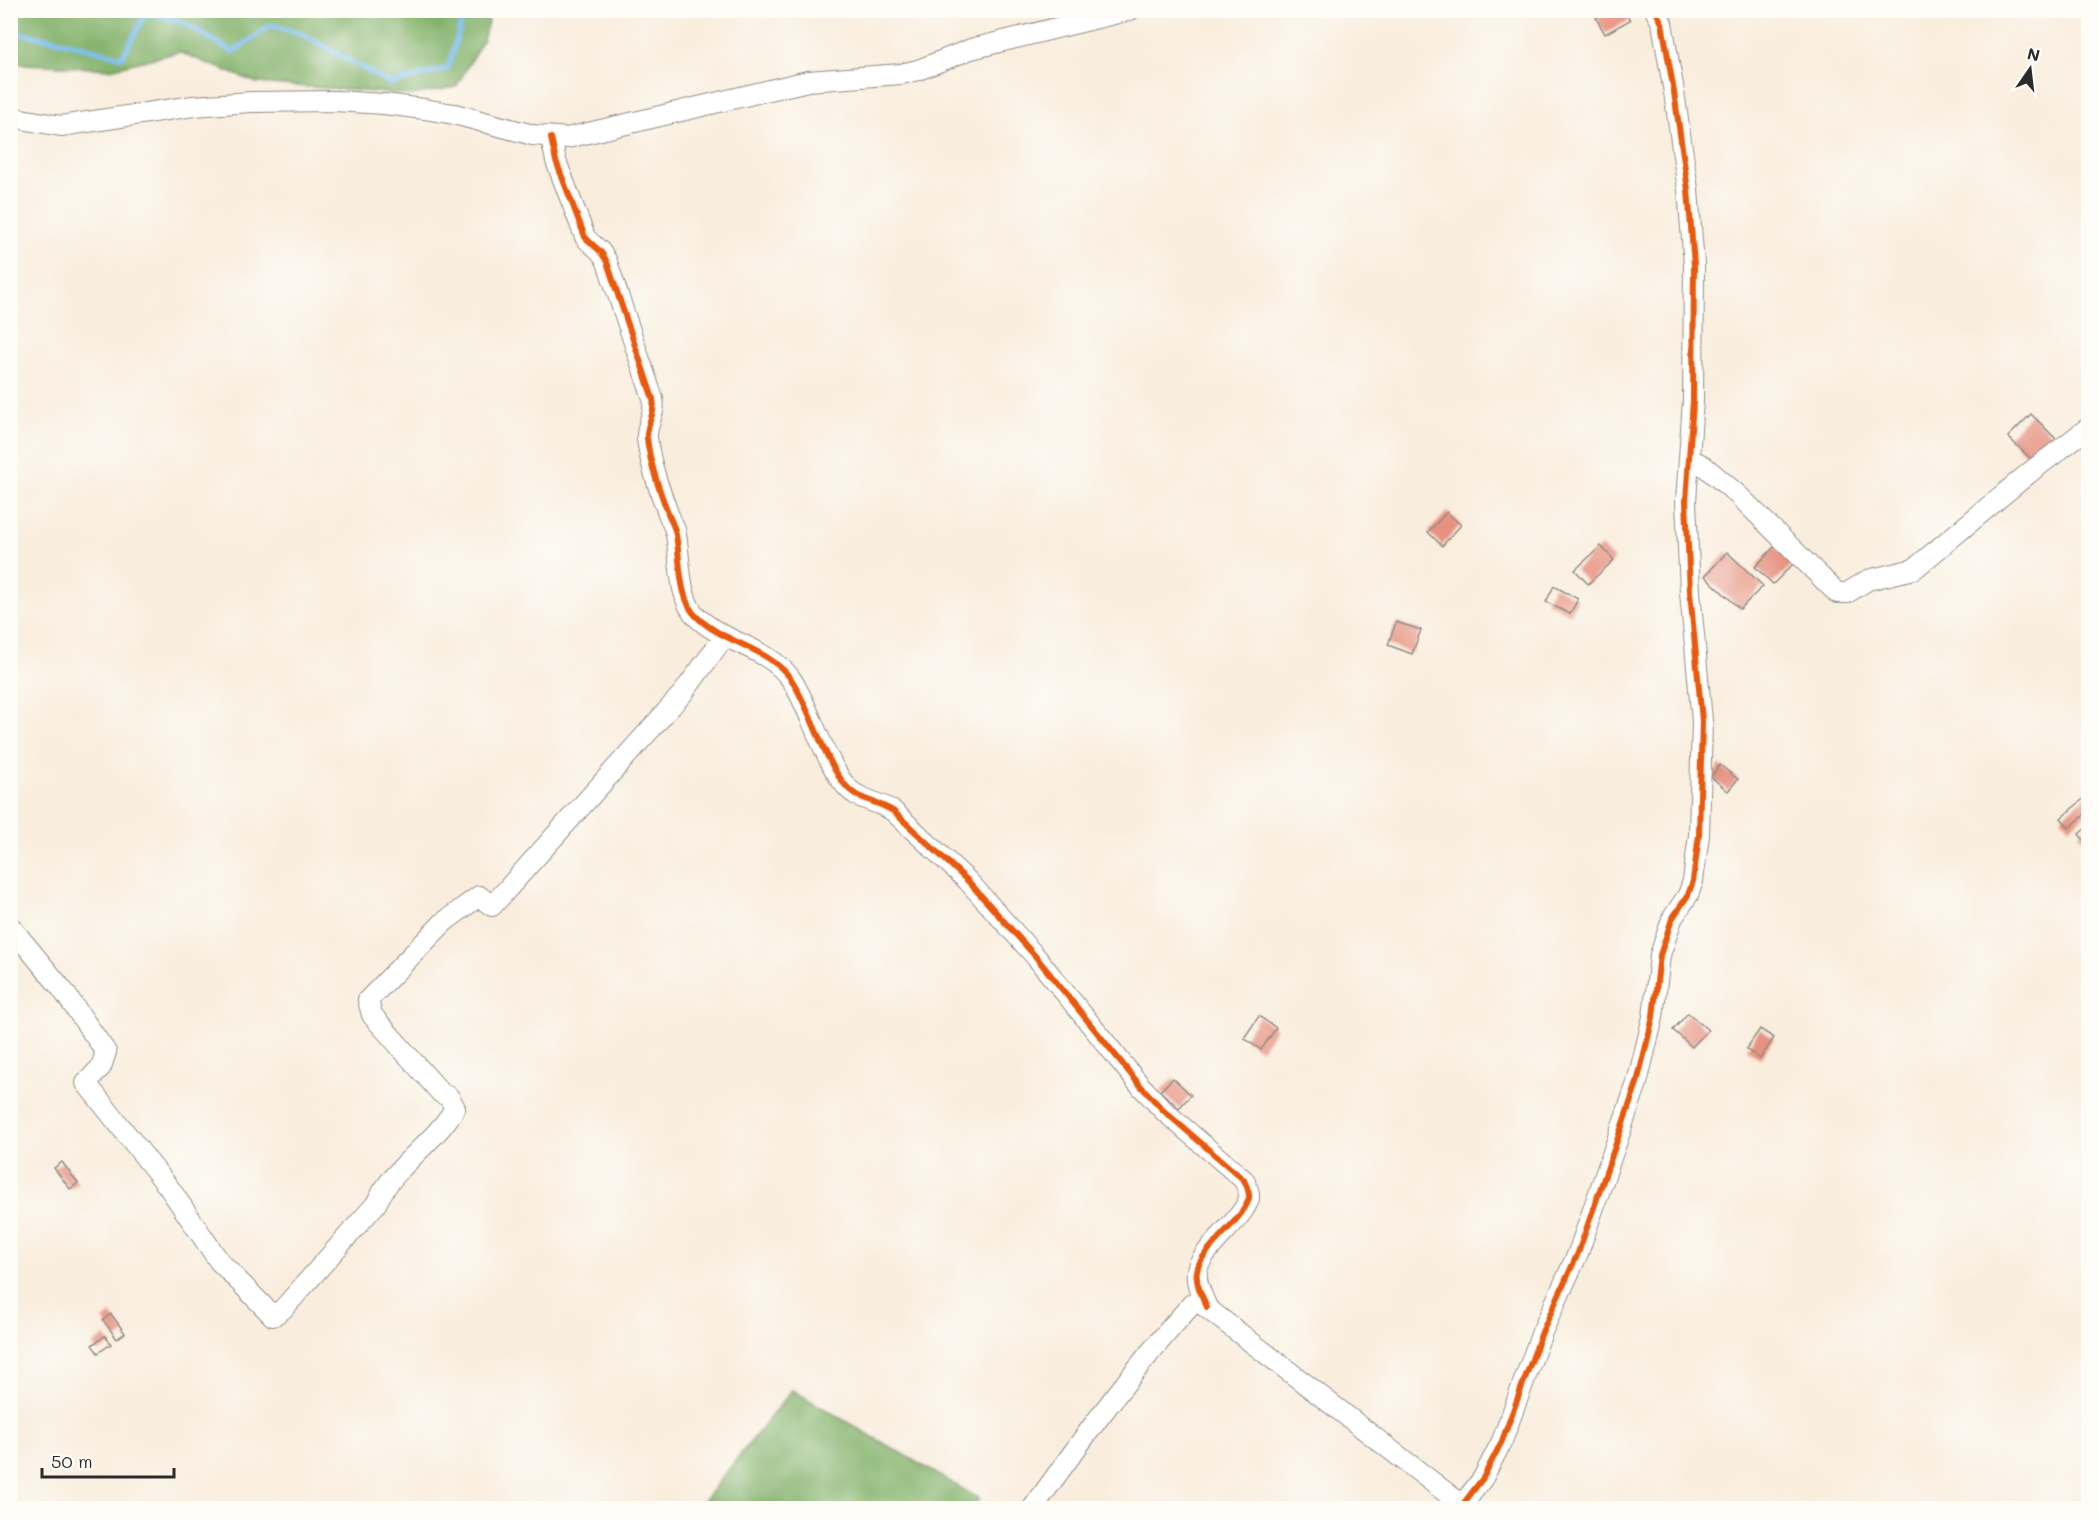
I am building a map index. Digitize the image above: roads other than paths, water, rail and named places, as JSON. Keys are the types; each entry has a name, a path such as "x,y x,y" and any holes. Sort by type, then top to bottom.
{"street":[{"path":"10,117 61,126 193,106 251,102 335,101 424,108 533,135 567,138 808,81 901,74 918,70 971,49 1130,10"},
{"path":"1033,1509 1086,1435 1159,1341 1192,1304 1199,1302 1463,1507 1483,1478 1502,1441 1542,1332 1578,1253 1637,1083 1653,1017 1660,955 1672,919 1688,895 1693,881 1699,835 1702,721 1690,592 1686,501 1693,401 1694,265 1688,190 1674,92 1662,23 1655,10"},
{"path":"551,138 556,161 585,237 601,250 607,262 653,399 655,410 647,428 650,452 657,482 675,530 681,581 686,597 697,617 724,637 762,654 780,666 792,680 832,762 848,787 855,794 881,803 892,811 961,874 1036,957 1138,1083 1164,1111 1244,1180 1249,1191 1249,1198 1240,1214 1204,1257 1197,1270 1197,1282 1207,1307"},
{"path":"1689,458 1704,466 1738,495 1837,593 1847,593 1868,580 1914,569 2029,473 2088,428"},
{"path":"10,926 62,988 106,1052 101,1067 86,1083 170,1189 219,1261 273,1316 283,1309 376,1204 384,1188 448,1120 455,1108 449,1097 441,1093 372,1015 368,1000 453,915 479,896 492,906 683,693 724,637"}],"waterway":[{"path":"10,32 52,39 122,57 147,12 184,23 233,52 271,25 302,34 391,84 448,68 465,10"}]}
